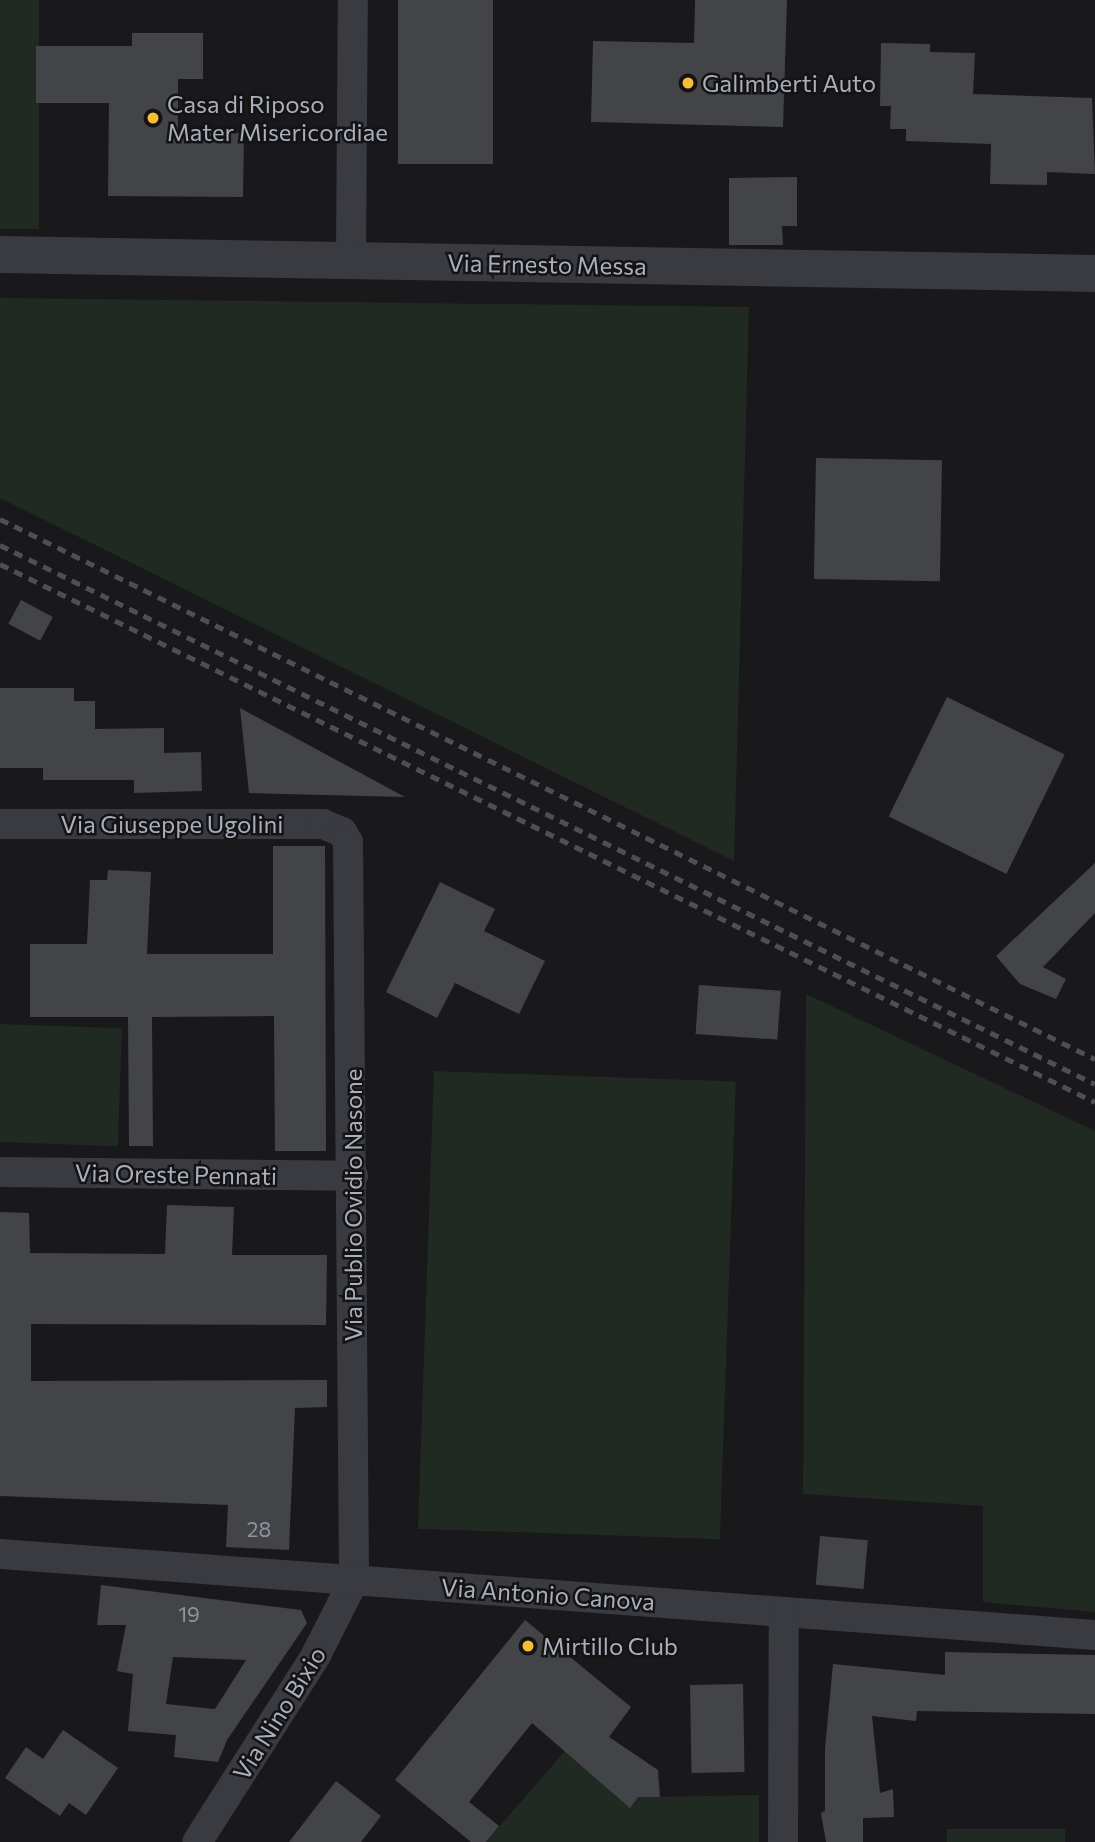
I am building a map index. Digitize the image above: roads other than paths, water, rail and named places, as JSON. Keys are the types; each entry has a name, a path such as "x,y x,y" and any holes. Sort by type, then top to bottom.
{"street":[{"path":"351,260 353,0"},
{"name":"Via Ernesto Messa","path":"0,254 1095,273"},
{"name":"Via Giuseppe Ugolini","path":"0,824 323,824 342,832"},
{"name":"Via Publio Ovidio Nasone","path":"342,832 350,855 354,1580"},
{"name":"Via Oreste Pennati","path":"0,1172 353,1176"},
{"name":"Via Antonio Canova","path":"0,1554 1095,1635"},
{"name":"Via Nino Bixio","path":"197,1842 315,1657 354,1580"},
{"path":"783,1842 784,1612"}],"railway":[{"path":"0,519 1095,1059"},
{"path":"0,545 1095,1084"},
{"path":"0,564 1095,1102"}],"place":[{"name":"Galimberti Auto","path":"688,83"},
{"name":"Casa di Riposo Mater Misericordiae","path":"153,118"},
{"name":"Mirtillo Club","path":"528,1646"}]}
